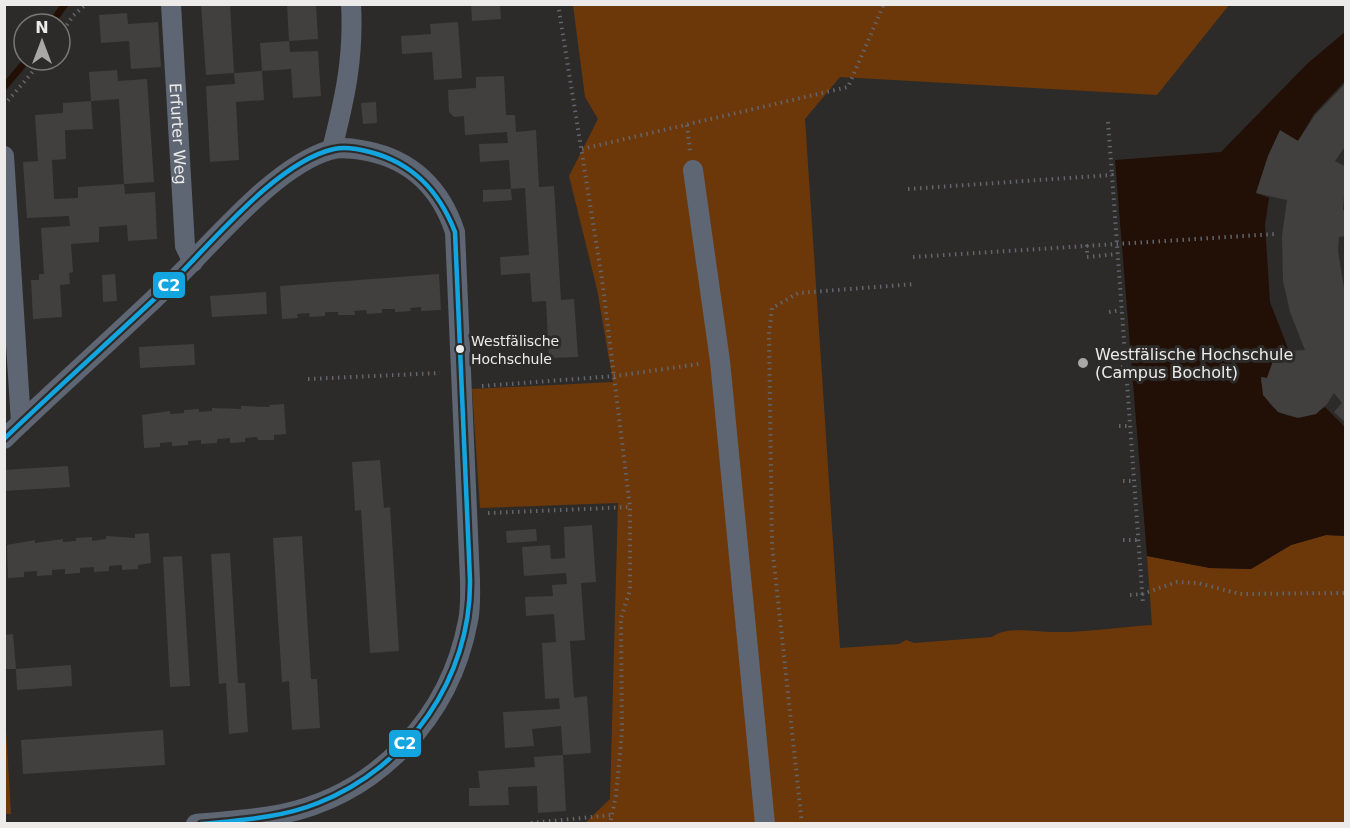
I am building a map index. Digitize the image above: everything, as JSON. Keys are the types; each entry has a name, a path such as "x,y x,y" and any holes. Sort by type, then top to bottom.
{"street":[{"name":"Erfurter Weg","path":"171,4 185,246 193,262"},
{"path":"332,149 347,90 353,41 351,4"},
{"path":"4,439 193,262 260,195 298,165 332,149 354,149 383,154 406,165 428,181 448,209 455,232 469,514 468,621 451,677 413,740 375,774 316,804 282,814 196,824"},
{"path":"4,156 21,423"},
{"path":"693,170 720,361 765,824"}],"path":[{"path":"72,17 86,4"},
{"path":"558,4 582,148 615,376 630,507 630,590 621,618 622,732 610,824"},
{"path":"582,148 848,87 884,4"},
{"path":"4,105 33,72"},
{"path":"1108,122 1143,604"},
{"path":"908,189 1112,175"},
{"path":"913,257 1275,234"},
{"path":"1087,245 1087,256 1118,254"},
{"path":"802,824 772,545 769,334 772,308 798,293 915,284"},
{"path":"1109,312 1121,310"},
{"path":"308,379 462,380 615,376 720,361"},
{"path":"1115,368 1126,367"},
{"path":"1119,426 1130,426"},
{"path":"1123,481 1134,481"},
{"path":"469,514 630,507"},
{"path":"1123,540 1138,540"},
{"path":"1130,595 1142,594 1178,582 1198,583 1240,594 1346,593"},
{"path":"531,823 612,815"}],"shaded area":[{"path":"573,5 1229,5 1157,95 840,77 805,119 840,648 899,644 906,640 914,643 992,637 1005,632 1021,630 1076,632 1152,625 1147,556 1210,568 1251,569 1291,545 1326,535 1345,536 1345,823 585,823 610,799 618,503 480,508 472,389 613,382 597,289 569,176 598,119 585,97"},
{"path":"1345,32 1345,81 1314,114 1298,141 1280,131 1268,156 1256,193 1269,198 1265,225 1270,302 1289,351 1272,364 1267,378 1261,377 1263,390 1267,400 1283,414 1303,416 1325,407 1345,427 1345,536 1326,535 1291,545 1251,569 1210,568 1147,556 1115,160 1221,152 1308,63"},
{"path":"5,713 11,814 5,814"}],"building":[{"path":"201,4 230,4 234,73 206,75"},
{"path":"287,4 316,4 318,39 289,41"},
{"path":"471,4 500,4 501,19 472,21"},
{"path":"127,13 128,24 158,22 161,67 131,69 129,41 101,43 99,15"},
{"path":"458,22 462,78 434,80 432,52 402,54 401,36 431,34 430,24"},
{"path":"289,41 290,52 318,51 321,96 293,98 291,69 262,71 260,43"},
{"path":"117,70 118,81 147,79 154,182 124,184 119,99 91,101 89,72"},
{"path":"262,71 264,100 236,102 239,160 210,162 206,86 235,84 234,73"},
{"path":"504,76 506,115 515,115 516,132 536,130 539,187 554,186 561,300 574,299 578,357 549,358 546,301 532,302 530,273 501,275 500,257 529,255 525,188 511,189 509,160 480,162 479,144 508,143 507,132 465,135 464,116 454,117 449,112 448,90 476,88 476,77"},
{"path":"1346,83 1346,145 1335,161 1346,167 1343,210 1346,210 1346,236 1339,237 1338,251 1346,301 1346,423 1334,412 1342,403 1334,393 1327,404 1316,414 1298,418 1278,412 1263,395 1261,377 1267,378 1273,361 1289,351 1305,350 1290,312 1283,281 1282,236 1287,200 1256,193 1268,156 1280,130 1298,141 1315,115"},
{"path":"91,101 93,129 65,130 66,159 52,160 54,199 78,198 78,187 124,184 125,194 155,192 157,239 128,241 127,225 99,227 99,242 71,244 73,272 69,273 70,284 60,285 62,317 33,319 31,280 39,280 39,274 44,274 41,228 70,226 69,216 27,218 23,162 38,161 35,115 63,113 63,103"},
{"path":"376,102 377,123 363,124 361,103"},
{"path":"511,189 512,200 483,202 483,190"},
{"path":"115,274 117,301 103,302 102,275"},
{"path":"439,274 441,310 421,311 421,307 410,308 411,311 395,312 395,309 382,309 382,313 367,314 366,310 354,311 355,315 325,312 325,316 310,317 309,313 297,314 298,318 282,319 280,286"},
{"path":"266,292 267,314 212,317 210,296"},
{"path":"194,344 195,365 140,368 139,347"},
{"path":"284,404 286,434 274,435 274,440 258,440 257,437 245,438 245,442 230,443 230,438 217,439 217,443 201,444 201,440 188,441 188,445 172,446 172,442 160,443 160,447 144,448 142,415 170,411 170,414 184,413 184,410 199,409 199,412 212,411 212,408 241,409 241,406 270,407 269,405"},
{"path":"380,460 384,508 390,507 399,651 370,653 361,510 355,511 352,462"},
{"path":"68,466 70,487 4,491 4,470"},
{"path":"592,525 596,582 581,583 585,640 570,641 574,698 587,696 591,753 563,755 561,726 532,729 534,746 505,748 503,712 560,709 559,698 545,699 542,643 556,642 554,614 526,616 525,597 553,596 552,585 567,584 566,573 524,576 522,547 550,545 551,559 565,558 564,527"},
{"path":"536,529 537,541 507,543 506,531"},
{"path":"149,533 151,563 138,565 138,569 122,570 122,565 109,566 109,571 94,572 94,567 80,568 80,573 65,574 65,569 52,570 52,575 37,576 37,571 24,572 24,577 8,578 7,545 35,540 35,543 63,539 63,542 76,541 76,538 92,537 92,541 106,539 106,536 135,538 135,534"},
{"path":"302,536 311,679 317,679 320,728 292,730 289,681 282,682 273,538"},
{"path":"230,553 238,683 245,683 248,732 229,734 226,683 219,684 211,554"},
{"path":"182,556 190,686 170,687 163,557"},
{"path":"13,634 16,669 4,669 4,635"},
{"path":"71,665 72,686 17,690 16,669"},
{"path":"163,730 165,765 23,774 21,740"},
{"path":"563,755 566,811 538,813 537,786 508,787 509,805 469,806 469,788 480,788 478,771 535,767 534,757"}],"waterway":[{"path":"59,12 65,4"},
{"path":"4,87 17,72"}],"transit line":[{"name":"C2","path":"4,439 164,290 243,209 266,188 312,157 334,149 352,148 399,163 423,181 449,217 455,232 470,580 467,616 459,651 446,684 428,715 406,742 380,767 351,787 318,803 290,812 260,818 201,824"}],"place":[{"name":"Westfälische Hochschule","path":"460,349"},
{"name":"Westfälische Hochschule (Campus Bocholt)","path":"1083,363"}]}
